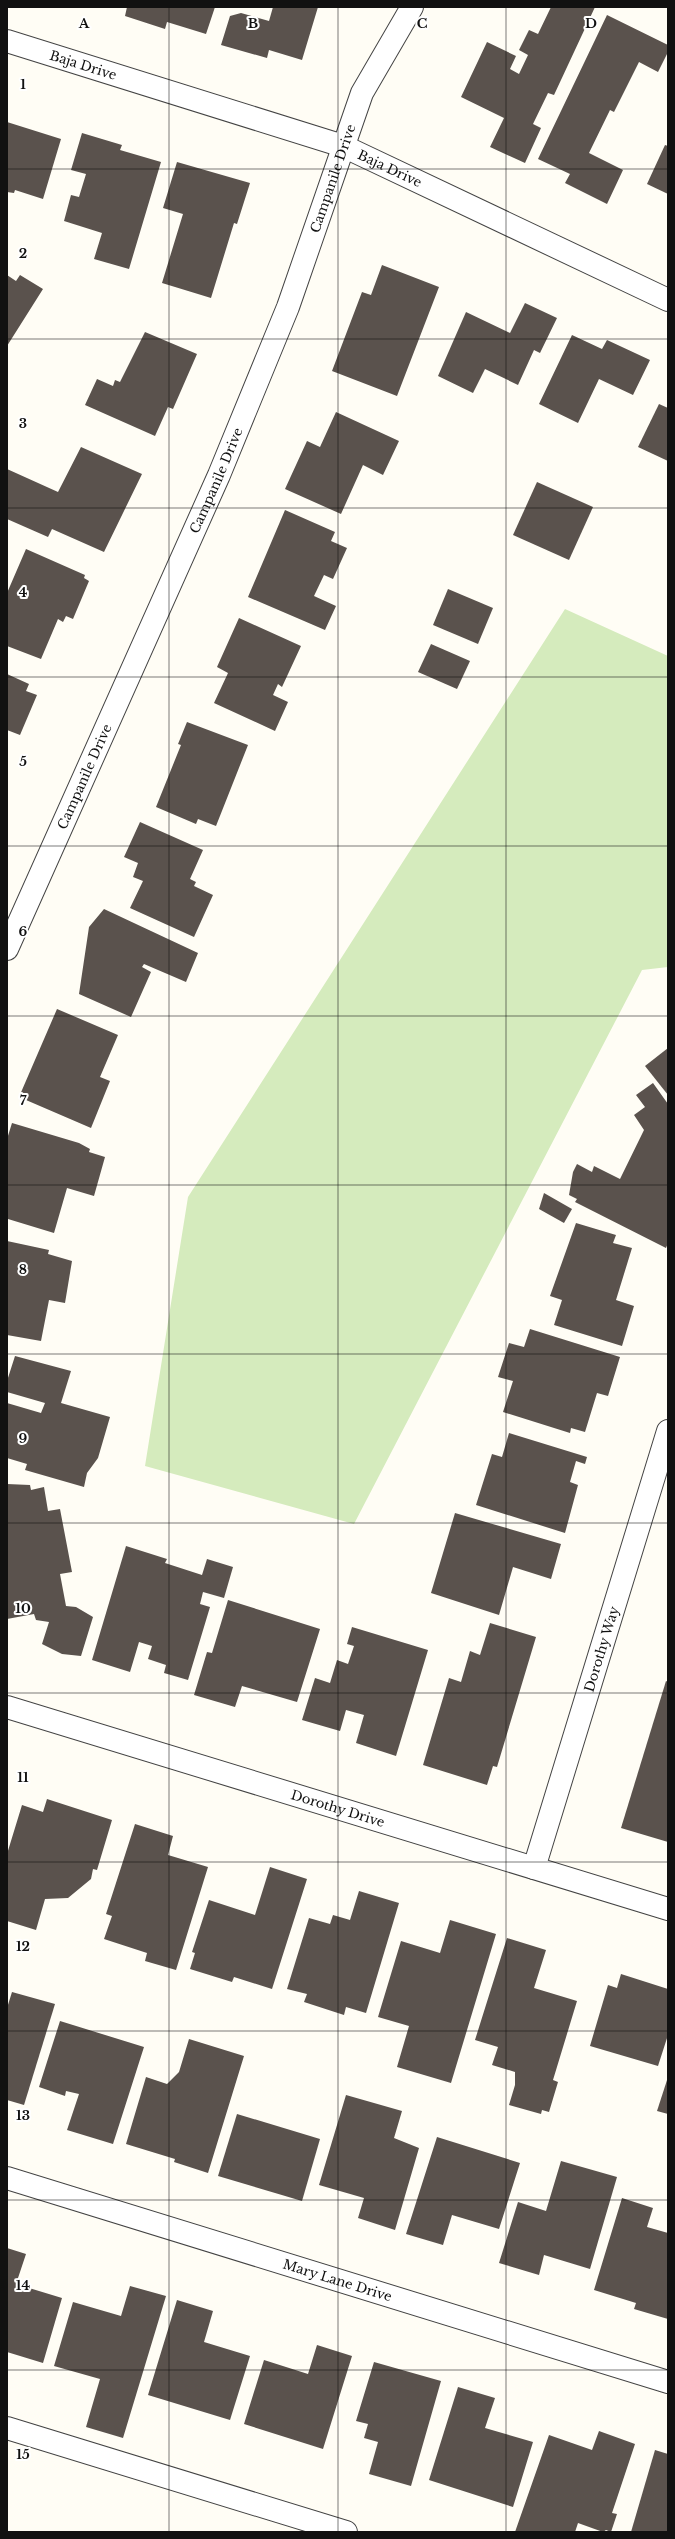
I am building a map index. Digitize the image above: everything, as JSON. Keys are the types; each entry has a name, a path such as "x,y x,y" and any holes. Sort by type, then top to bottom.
{"street":[{"name":"Campanile Drive","path":"7,950 219,475 288,307 362,93 412,7"},
{"name":"Baja Drive","path":"7,41 343,146 668,300"},
{"name":"Dorothy Way","path":"534,1868 668,1431"},
{"name":"Dorothy Drive","path":"7,1707 668,1909"},
{"name":"Mary Lane Drive","path":"7,2178 668,2382"},
{"path":"7,2428 346,2532"}],"green space":[{"path":"565,609 668,656 668,967 642,970 354,1524 145,1466 188,1197"}],"building":[{"path":"127,7 215,7 206,34 167,22 165,29 125,16"},
{"path":"273,7 318,7 302,60 269,50 267,58 221,45 230,16 241,13 269,21"},
{"path":"551,7 595,7 554,95 548,93 533,124 541,128 525,163 490,147 504,118 461,97 487,42 516,56 510,69 519,74 528,55 519,50 529,30 538,34"},
{"path":"607,15 668,45 668,52 658,72 639,62 614,112 610,110 589,153 623,170 607,204 565,183 570,174 538,159"},
{"path":"7,122 61,139 43,199 15,190 14,193 7,192"},
{"path":"82,133 122,145 120,150 161,162 129,269 94,259 102,233 64,221 71,195 79,197 86,174 71,170"},
{"path":"665,145 668,146 668,194 647,184"},
{"path":"177,162 250,183 237,224 234,223 211,298 162,283 183,214 163,208"},
{"path":"382,265 439,287 397,396 332,371 362,292 371,295"},
{"path":"7,275 16,281 20,275 43,289 7,346"},
{"path":"525,303 557,318 540,353 534,350 518,385 485,369 473,393 438,376 466,312 510,333"},
{"path":"145,332 197,354 173,409 168,407 155,436 85,405 97,379 113,386 115,380 120,382"},
{"path":"572,335 602,349 607,340 650,360 633,395 599,379 578,423 539,404"},
{"path":"659,404 668,408 668,461 638,447"},
{"path":"336,412 399,441 383,475 363,465 341,514 285,489 307,441 320,447"},
{"path":"81,447 142,474 104,552 52,529 48,537 7,519 7,469 58,492"},
{"path":"537,482 593,507 569,560 513,535"},
{"path":"285,510 335,532 331,541 347,548 333,579 324,575 314,596 336,606 325,630 248,597"},
{"path":"26,549 85,575 84,578 89,581 73,619 66,616 63,622 58,619 41,659 7,646 7,593"},
{"path":"448,589 493,608 478,644 433,625"},
{"path":"239,618 301,646 282,687 278,684 273,695 288,702 275,731 214,703 228,673 217,667"},
{"path":"431,644 470,661 457,689 418,672"},
{"path":"7,674 29,684 26,691 37,695 20,735 7,730"},
{"path":"187,722 248,745 216,826 198,819 196,824 156,807 181,745 178,744"},
{"path":"140,822 203,850 190,879 196,882 194,886 213,895 194,937 130,908 143,881 133,877 138,863 124,857"},
{"path":"104,909 198,953 186,982 144,964 142,967 151,972 131,1017 79,994 89,927"},
{"path":"57,1009 118,1035 100,1077 110,1081 91,1128 19,1097"},
{"path":"668,1048 668,1095 645,1066"},
{"path":"653,1083 668,1104 668,1243 666,1248 575,1202 577,1199 569,1195 573,1172 577,1164 592,1172 594,1166 620,1179 644,1130 634,1115 645,1107 636,1095"},
{"path":"12,1123 79,1143 90,1149 89,1152 105,1157 94,1196 67,1188 54,1233 8,1219 7,1223 7,1139"},
{"path":"544,1193 572,1209 564,1223 539,1209"},
{"path":"576,1223 616,1235 613,1243 632,1248 616,1300 634,1306 622,1346 554,1325 562,1300 550,1296"},
{"path":"7,1241 49,1250 48,1254 72,1261 65,1303 49,1300 41,1341 7,1335"},
{"path":"530,1329 620,1357 608,1396 597,1393 585,1432 571,1428 570,1433 503,1412 513,1381 498,1377 509,1343 524,1347"},
{"path":"15,1356 71,1371 61,1403 110,1417 98,1458 87,1473 84,1487 25,1470 27,1464 7,1458 7,1403 41,1413 45,1403 7,1392 7,1381"},
{"path":"509,1433 587,1457 585,1464 576,1461 570,1482 578,1485 565,1533 476,1505 492,1454 502,1457"},
{"path":"7,1484 30,1485 31,1490 44,1487 48,1511 60,1509 72,1572 60,1574 66,1606 76,1607 93,1617 81,1656 62,1654 42,1644 49,1622 36,1620 34,1614 7,1619"},
{"path":"455,1513 561,1544 551,1579 513,1567 499,1615 431,1593"},
{"path":"126,1546 167,1559 165,1563 202,1575 207,1559 233,1567 224,1598 203,1592 200,1604 210,1607 188,1680 164,1673 166,1665 148,1659 152,1646 139,1642 130,1672 92,1660"},
{"path":"228,1600 320,1629 297,1702 242,1686 235,1707 194,1695 207,1652 212,1653"},
{"path":"490,1623 536,1637 497,1767 493,1766 487,1785 423,1765 449,1678 461,1682 470,1651 480,1655"},
{"path":"352,1627 428,1650 396,1756 356,1743 364,1715 346,1710 340,1731 302,1720 315,1678 330,1683 337,1660 348,1664 354,1646 347,1644"},
{"path":"666,1681 668,1682 668,1842 621,1828"},
{"path":"47,1799 112,1820 97,1870 93,1869 91,1879 68,1898 45,1899 36,1930 7,1921 7,1854 22,1805 43,1812"},
{"path":"135,1824 173,1836 168,1855 208,1867 176,1970 145,1961 147,1953 104,1939 112,1916 106,1914"},
{"path":"270,1867 307,1879 272,1989 234,1977 232,1982 190,1969 195,1953 192,1952 209,1900 255,1915"},
{"path":"359,1891 399,1903 366,2013 346,2007 344,2015 304,2002 307,1994 287,1989 309,1918 330,1924 333,1915 350,1920"},
{"path":"450,1920 496,1934 451,2083 397,2067 409,2026 378,2017 401,1941 440,1953"},
{"path":"507,1938 546,1950 534,1988 577,2001 553,2080 558,2082 549,2112 542,2110 541,2114 509,2105 515,2085 515,2072 492,2065 498,2047 475,2040"},
{"path":"621,1974 668,1989 668,2035 658,2066 590,2046 608,1985 617,1988"},
{"path":"12,1992 55,2004 24,2105 7,2100 7,2008"},
{"path":"60,2021 144,2047 113,2144 67,2130 79,2094 66,2091 65,2096 39,2087"},
{"path":"189,2039 244,2056 208,2173 174,2162 175,2159 126,2144 146,2077 167,2084 179,2072"},
{"path":"668,2077 668,2114 657,2111"},
{"path":"346,2095 402,2111 394,2138 419,2148 395,2230 358,2218 364,2198 319,2185"},
{"path":"237,2114 320,2139 302,2201 218,2176"},
{"path":"437,2137 520,2163 499,2229 452,2215 443,2245 406,2234"},
{"path":"561,2161 617,2177 590,2269 544,2255 539,2275 499,2263 518,2202 546,2211"},
{"path":"622,2198 653,2208 647,2227 668,2233 668,2319 634,2309 636,2303 594,2290"},
{"path":"7,2248 26,2254 16,2284 62,2298 43,2363 7,2352"},
{"path":"130,2286 166,2296 123,2438 86,2427 100,2379 54,2366 73,2302 121,2316"},
{"path":"177,2300 213,2311 204,2342 250,2356 230,2420 148,2395"},
{"path":"317,2345 352,2356 323,2449 244,2424 264,2360 308,2374"},
{"path":"374,2362 441,2381 411,2486 369,2474 378,2442 364,2438 368,2424 356,2421"},
{"path":"458,2387 495,2398 485,2428 533,2442 513,2507 429,2480"},
{"path":"599,2431 635,2444 612,2513 617,2514 611,2532 606,2530 603,2532 578,2523 575,2532 515,2532 549,2435 592,2450"},
{"path":"655,2450 668,2454 668,2532 631,2532"}]}
